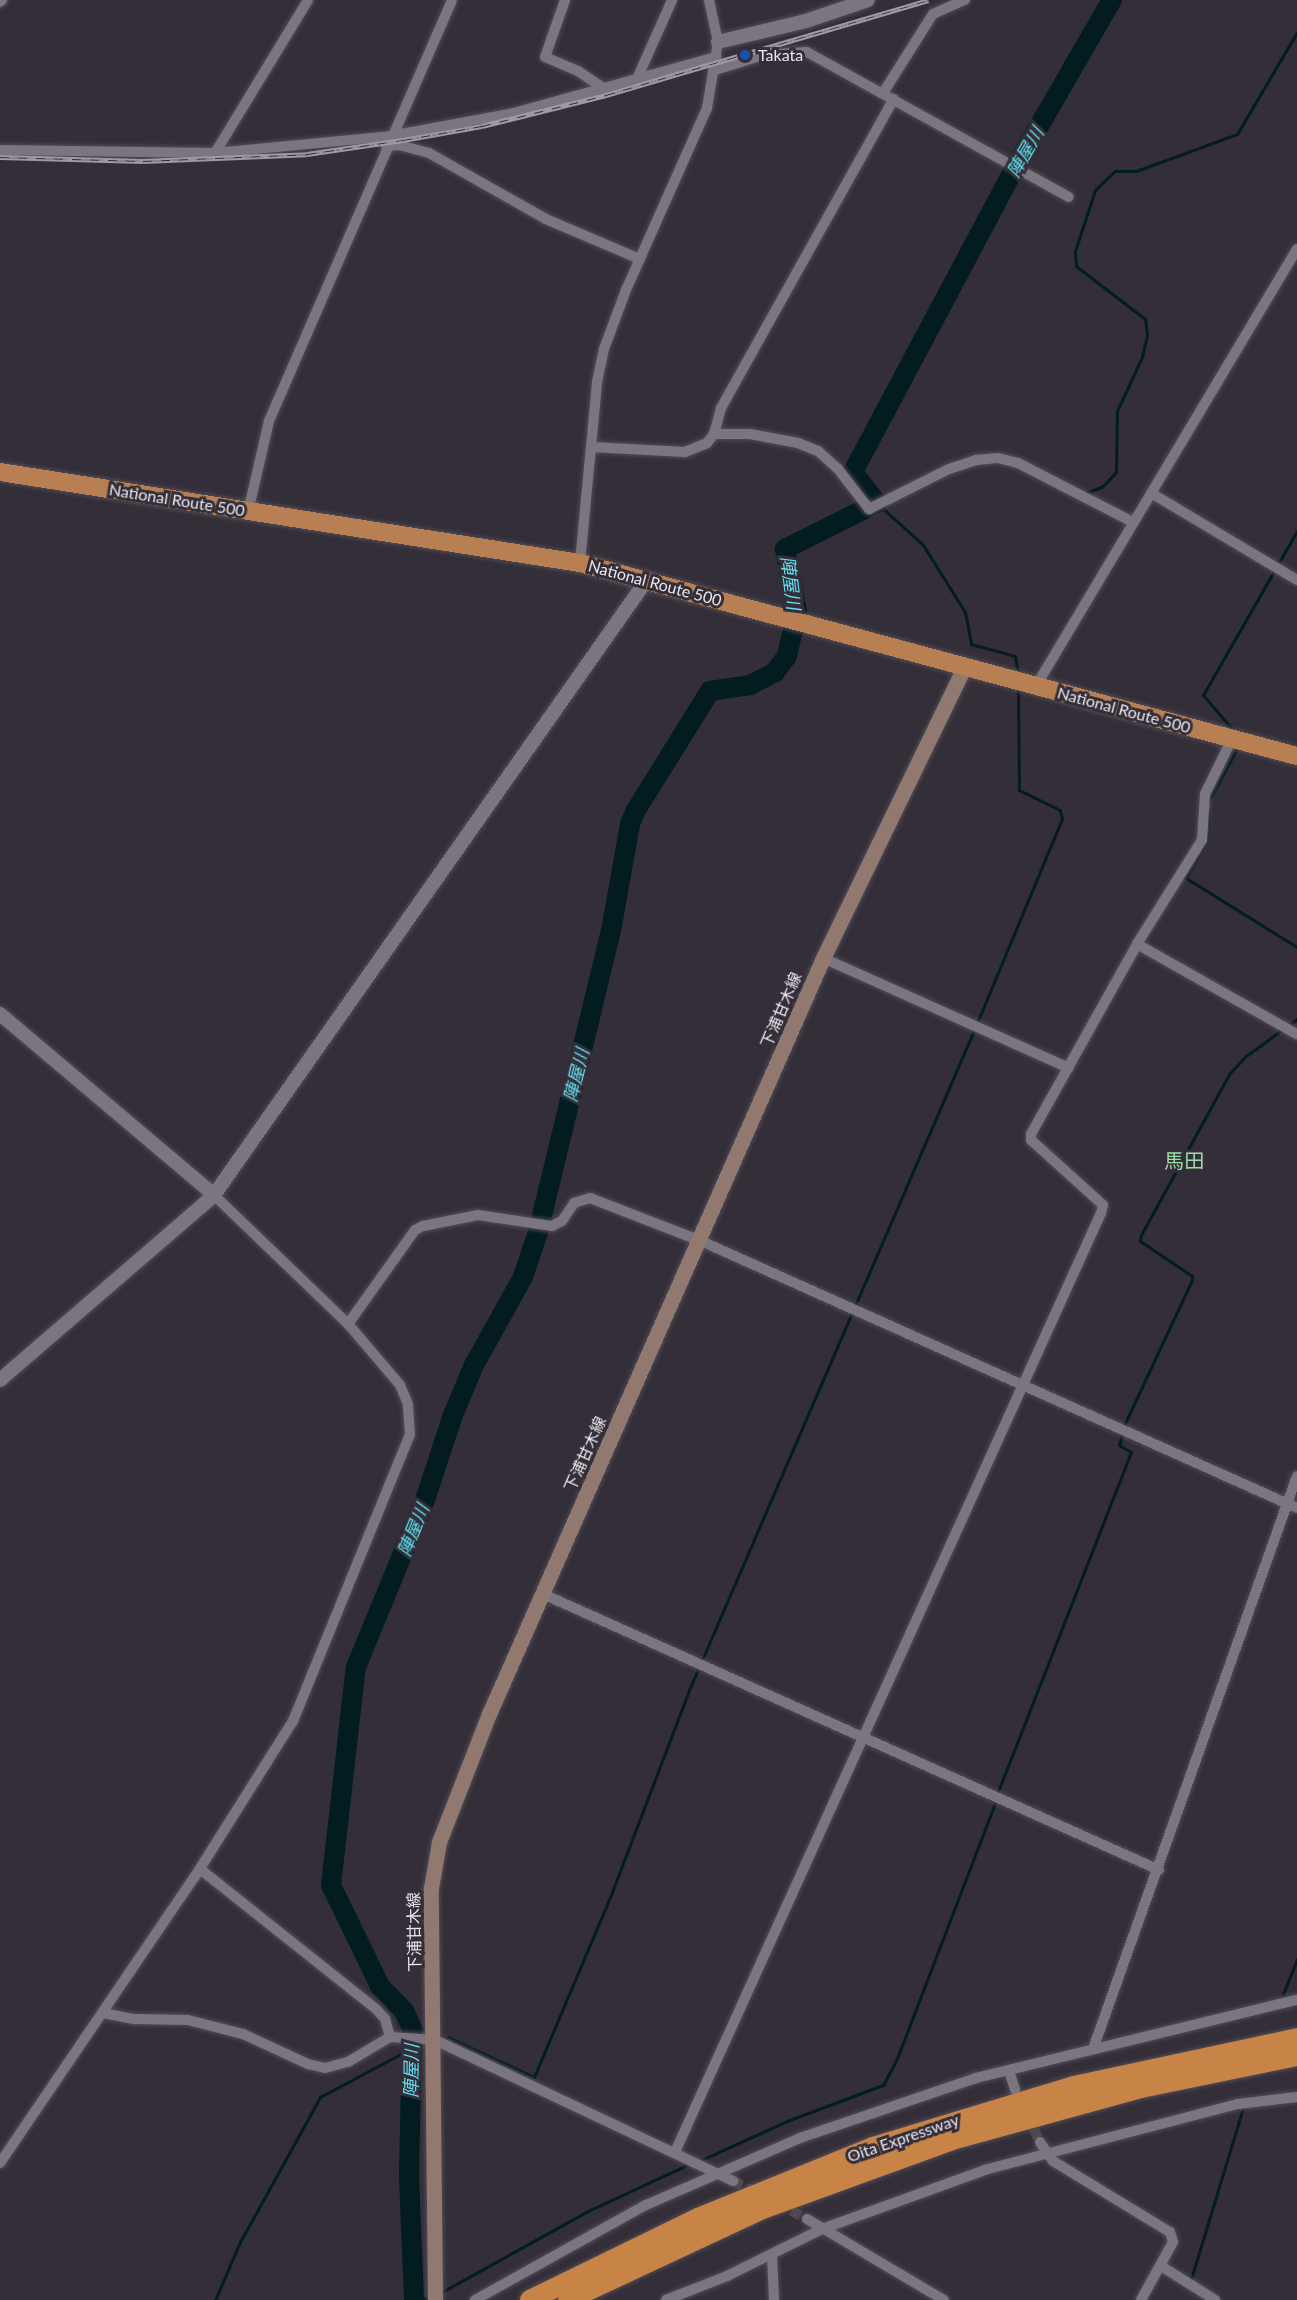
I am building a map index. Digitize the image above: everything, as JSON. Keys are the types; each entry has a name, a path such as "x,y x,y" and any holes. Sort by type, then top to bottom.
{"highway":[{"name":"National Route 500","path":"0,472 248,512 481,545 580,563 1297,756"},
{"name":"Oita Expressway","path":"530,2300 698,2218 873,2147 1074,2086 1297,2038"},
{"name":"Oita Expressway","path":"568,2300 760,2210 952,2140 1141,2088 1297,2056"}],"main road":[{"name":"下浦甘木線","path":"435,2300 431,1888 439,1842 460,1782 823,958 964,668"}],"street":[{"path":"215,153 308,0"},
{"path":"248,512 268,421 388,141 452,0"},
{"path":"565,0 545,57 578,70 605,90"},
{"path":"636,81 672,0"},
{"path":"580,563 591,447 604,349 640,259 707,108 718,42 709,0"},
{"path":"718,42 806,21 868,0"},
{"path":"883,93 933,14 944,6 964,0"},
{"path":"715,70 764,55 807,52 1069,197"},
{"path":"0,150 215,153 388,141 605,90 716,57"},
{"path":"591,447 685,452 707,443 714,434 716,417 894,99"},
{"path":"388,141 429,153 546,219 640,259"},
{"path":"1036,686 1297,249"},
{"path":"714,434 750,434 798,443 818,452 838,469 869,509 949,469 976,460 998,458 1018,463 1133,522"},
{"path":"1151,493 1297,580"},
{"path":"0,1380 214,1196 646,581"},
{"path":"675,2152 865,1738 1101,1213 1102,1205 1031,1140 1137,944 1202,840 1205,794 1232,739"},
{"path":"1137,944 1297,1034"},
{"path":"823,958 1070,1068"},
{"path":"0,1014 214,1196 348,1324 400,1385 408,1404 410,1435 298,1710 200,1869 0,2163"},
{"path":"348,1324 415,1230 423,1226 478,1215 552,1226 562,1221 574,1203 590,1198 700,1240 1297,1508"},
{"path":"1093,2049 1159,1870 1297,1476"},
{"path":"543,1594 1159,1870"},
{"path":"200,1869 377,2010 385,2019 390,2037"},
{"path":"475,2300 563,2248 718,2173 800,2138 976,2078 1297,2000"},
{"path":"103,2013 135,2019 189,2020 243,2034 308,2064 325,2067 348,2062 390,2037 401,2040 431,2040 734,2181"},
{"path":"1009,2071 1015,2090"},
{"path":"666,2300 772,2255 822,2229 1042,2147 1238,2104 1297,2097"},
{"path":"1042,2147 1053,2161 1170,2232 1173,2242 1142,2300"},
{"path":"807,2218 944,2300"},
{"path":"772,2255 774,2300"},
{"path":"1161,2266 1215,2300"}],"waterway":[{"name":"陣屋川","path":"414,2300 409,2176 412,2028 404,2011 380,1986 331,1885 356,1667 425,1500 453,1415 474,1365 523,1277 538,1232 611,931 630,824 636,810 710,691 750,685 775,672 787,656 797,612 785,549 877,503 853,472 1016,166 1112,0"},
{"path":"1086,493 1103,486 1116,472 1117,411 1142,357 1147,335 1145,319 1076,266 1075,251 1095,190 1115,171 1136,171 1237,134 1297,32"},
{"path":"880,506 923,545 965,612 971,644 1015,656 1018,673"},
{"path":"1233,730 1203,695 1297,531"},
{"path":"977,1023 1062,819 1060,810 1019,790 1018,686"},
{"path":"1209,801 1236,750"},
{"path":"1209,811 1208,840 1186,878 1297,947"},
{"path":"1289,1025 1297,1019"},
{"path":"997,1794 1131,1452 1119,1445 1126,1421 1192,1280 1192,1276 1140,1241 1141,1235 1229,1074 1246,1056 1283,1029"},
{"path":"448,2037 534,2077 612,1892 689,1690 974,1030"},
{"path":"699,2161 787,2121 883,2085 896,2061 996,1801"},
{"path":"1283,1994 1297,1959"},
{"path":"412,2028 423,2029"},
{"path":"215,2300 240,2242 320,2097 410,2049"},
{"path":"1191,2279 1242,2111"},
{"path":"440,2293 590,2210 689,2164"},
{"path":"414,2300 431,2297"}],"tunnel":[{"path":"1027,2115 1040,2142"},
{"path":"733,2181 759,2194"},
{"path":"778,2204 807,2219"}],"railway":[{"path":"0,157 143,161 307,154 403,140 482,126 606,95 928,0"}],"place":[{"name":"Takata","path":"745,55"}],"district":[{"name":"馬田","path":"1184,1160"}]}
